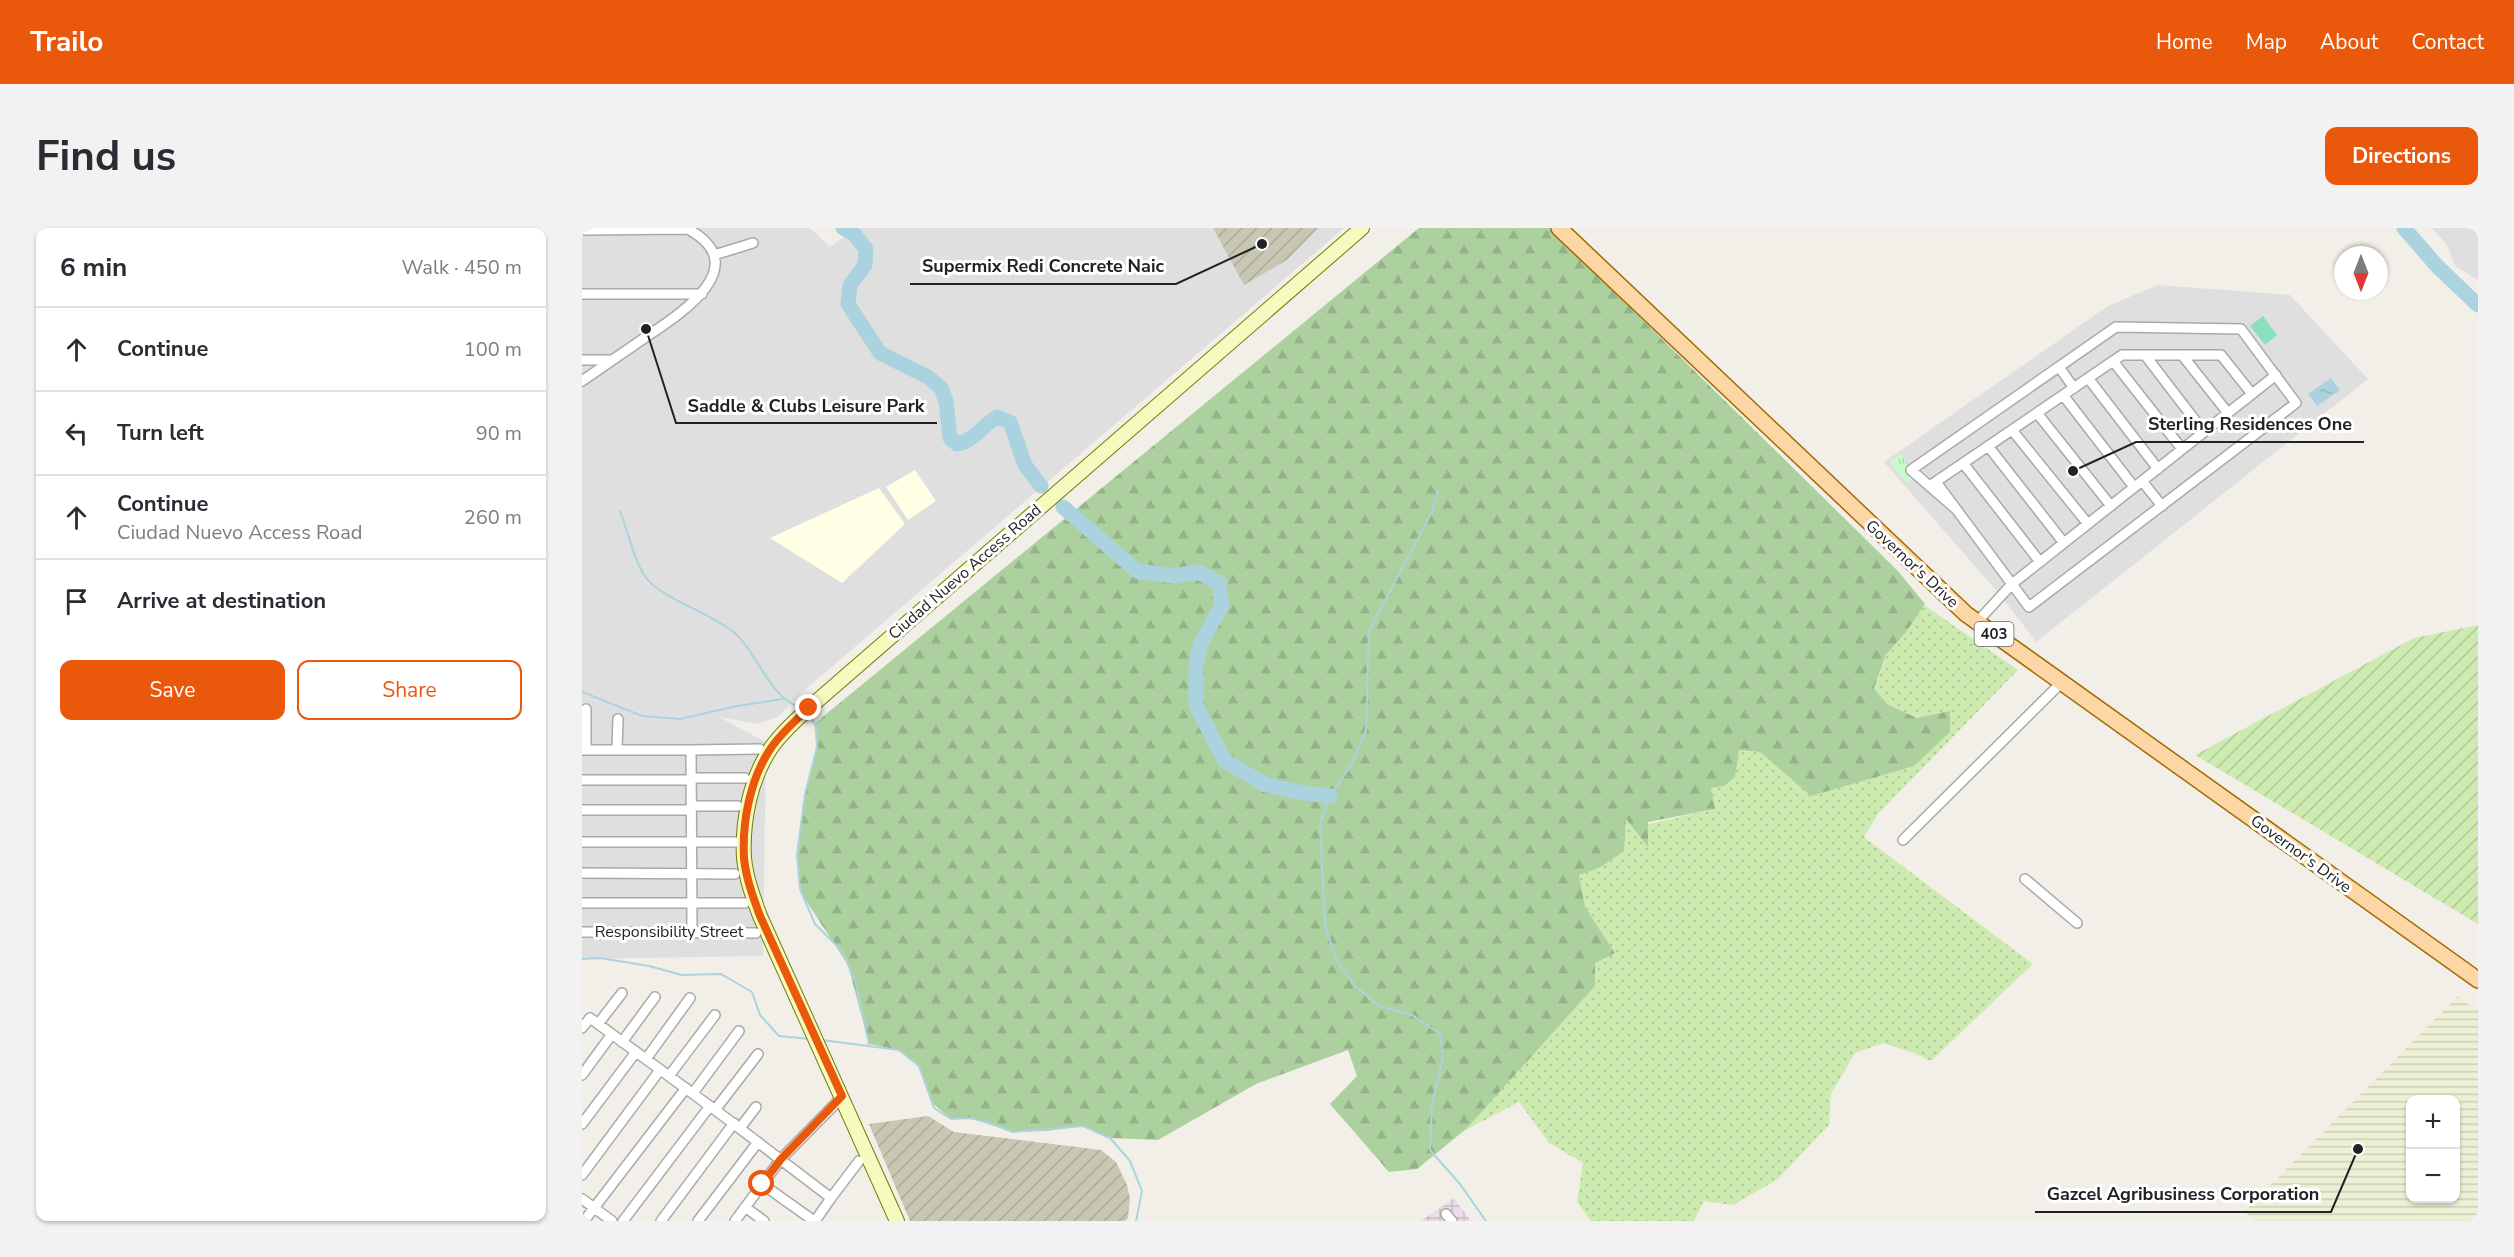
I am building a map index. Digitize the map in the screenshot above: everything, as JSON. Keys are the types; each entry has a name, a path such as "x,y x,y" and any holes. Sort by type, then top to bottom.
{"main road":[{"name":"Governor's Drive","path":"1559,228 1934,586 1977,622 2478,980"}],"street":[{"name":"Ciudad Nuevo Access Road","path":"840,1092 760,916 750,889 744,859 746,815 759,772 771,747 802,714 1362,228"},
{"path":"582,230 688,230 699,236 714,255 714,273 710,285 686,310 582,381"},
{"path":"714,255 753,243"},
{"path":"582,294 702,294"},
{"path":"2116,327 2241,329 2296,403 2029,607 1957,510 1933,484 1911,470 2059,367 2116,327"},
{"path":"1933,484 2122,355 2221,356 2252,394"},
{"path":"2145,355 2204,432"},
{"path":"2182,355 2228,413"},
{"path":"582,360 612,360"},
{"path":"2113,361 2182,449"},
{"path":"2059,367 2074,388"},
{"path":"1977,622 2012,584 2276,375"},
{"path":"2088,378 2158,469"},
{"path":"2062,396 2138,484 2162,506"},
{"path":"2037,413 2111,506"},
{"path":"2012,429 2088,524"},
{"path":"1988,446 2064,543"},
{"path":"1963,463 2040,562"},
{"path":"1903,840 2061,683"},
{"path":"586,709 584,750 760,749"},
{"path":"617,750 618,719"},
{"path":"691,750 692,932"},
{"path":"582,780 745,778"},
{"path":"582,810 738,806"},
{"path":"582,842 744,842"},
{"path":"582,873 735,874"},
{"path":"2025,879 2077,923"},
{"path":"582,903 745,903"},
{"name":"Responsibility Street","path":"582,932 756,933"},
{"path":"598,1024 622,993"},
{"path":"622,1042 655,997"},
{"path":"646,1059 690,998"},
{"path":"669,1076 715,1015"},
{"path":"582,1028 590,1018 831,1198"},
{"path":"584,1221 739,1031"},
{"path":"582,1075 612,1034"},
{"path":"582,1124 636,1052"},
{"path":"623,1221 758,1054"},
{"path":"582,1175 660,1070"},
{"path":"735,1221 781,1159 840,1092 897,1221"},
{"path":"661,1221 737,1126 756,1107"},
{"path":"698,1221 758,1142"},
{"path":"762,1184 814,1221 860,1161"},
{"path":"582,1199 612,1221"},
{"path":"745,1207 764,1221"}],"shaded area":[{"path":"582,228 810,228 830,247 856,228 1344,228 801,693 779,716 758,724 719,717 766,742 763,956 582,959"},
{"path":"1213,228 1318,228 1287,260 1244,285"},
{"path":"2432,228 2478,228 2478,280 2455,266 2447,245"},
{"path":"2158,285 2290,295 2368,379 2036,642 2001,596 1884,462 2108,306"},
{"path":"915,470 936,501 908,520 886,487"},
{"path":"879,488 905,524 842,583 770,538"},
{"path":"2458,996 2476,1011 2478,1010 2478,1221 2253,1221 2245,1211"},
{"path":"928,1116 954,1132 1101,1150 1116,1162 1127,1185 1130,1198 1128,1218 1125,1221 910,1221 869,1124"},
{"path":"1454,1198 1471,1221 1421,1221"}],"green space":[{"path":"1419,228 1549,228 1898,571 1925,604 1906,632 1886,655 1874,688 1887,704 1917,718 1950,711 1950,732 1914,766 1811,796 1760,752 1739,750 1735,777 1724,786 1711,788 1715,809 1648,822 1648,847 1626,819 1624,851 1601,867 1579,875 1585,907 1615,953 1595,963 1595,986 1466,1129 1417,1169 1389,1172 1330,1104 1357,1076 1348,1050 1256,1084 1158,1140 1110,1138 1083,1126 1047,1131 1011,1132 971,1118 951,1119 932,1103 919,1066 899,1050 869,1044 848,965 801,893 797,855 805,794 817,747 814,724"},
{"path":"2263,316 2277,335 2265,345 2250,326"},
{"path":"1901,454 1910,466 1905,470 1913,479 1908,484 1889,462"},
{"path":"1924,605 2018,670 1878,814 1864,837 2033,964 1931,1061 1883,1043 1855,1053 1831,1094 1829,1125 1778,1179 1733,1205 1704,1201 1694,1221 1591,1221 1577,1202 1583,1163 1549,1143 1519,1102 1462,1132 1595,986 1595,963 1615,953 1584,907 1579,875 1626,818 1648,847 1648,824 1714,809 1711,788 1724,786 1739,750 1760,752 1811,795 1949,712 1917,718 1887,704 1874,688 1887,654 1906,632"},
{"path":"2478,625 2478,924 2195,755 2414,638"}],"water":[{"path":"2331,378 2340,390 2317,406 2308,394"}],"waterway":[{"path":"843,228 854,234 866,249 865,265 850,285 848,304 880,353 928,377 941,388 946,401 950,438 957,444 973,437 997,417 1010,422 1025,465 1041,486"},
{"path":"2404,228 2437,266 2478,305"},
{"path":"1438,491 1431,514 1369,631 1366,730 1352,764 1330,796 1320,823 1325,926 1337,961 1355,986 1379,1006 1412,1015 1440,1034 1443,1057 1432,1104 1430,1150 1460,1184 1486,1221"},
{"path":"1063,507 1137,571 1173,576 1198,572 1219,583 1222,605 1200,645 1196,667 1196,706 1225,761 1266,785 1330,796"},
{"path":"620,511 635,557 647,579 665,593 715,620 737,635 777,691 794,705"},
{"path":"582,692 642,716 680,719 737,706 783,699"},
{"path":"811,718 816,726 817,747 805,794 797,855 800,889 815,924 842,951 855,980 869,1044"},
{"path":"582,959 600,958 649,966 682,975 721,974 752,992 760,1015 779,1036 810,1039"},
{"path":"822,1040 899,1050 919,1066 934,1108 951,1119 970,1118 1013,1132 1083,1126 1110,1138 1130,1161 1142,1191 1136,1221"}],"place":[{"name":"Supermix Redi Concrete Naic","path":"1262,244"},
{"name":"Saddle & Clubs Leisure Park","path":"646,329"},
{"name":"Sterling Residences One","path":"2073,471"},
{"name":"Gazcel Agribusiness Corporation","path":"2358,1149"}],"route":[{"path":"762,1184 781,1159 842,1096 760,916 750,889 744,859 746,815 759,772 771,747 809,708"}]}
